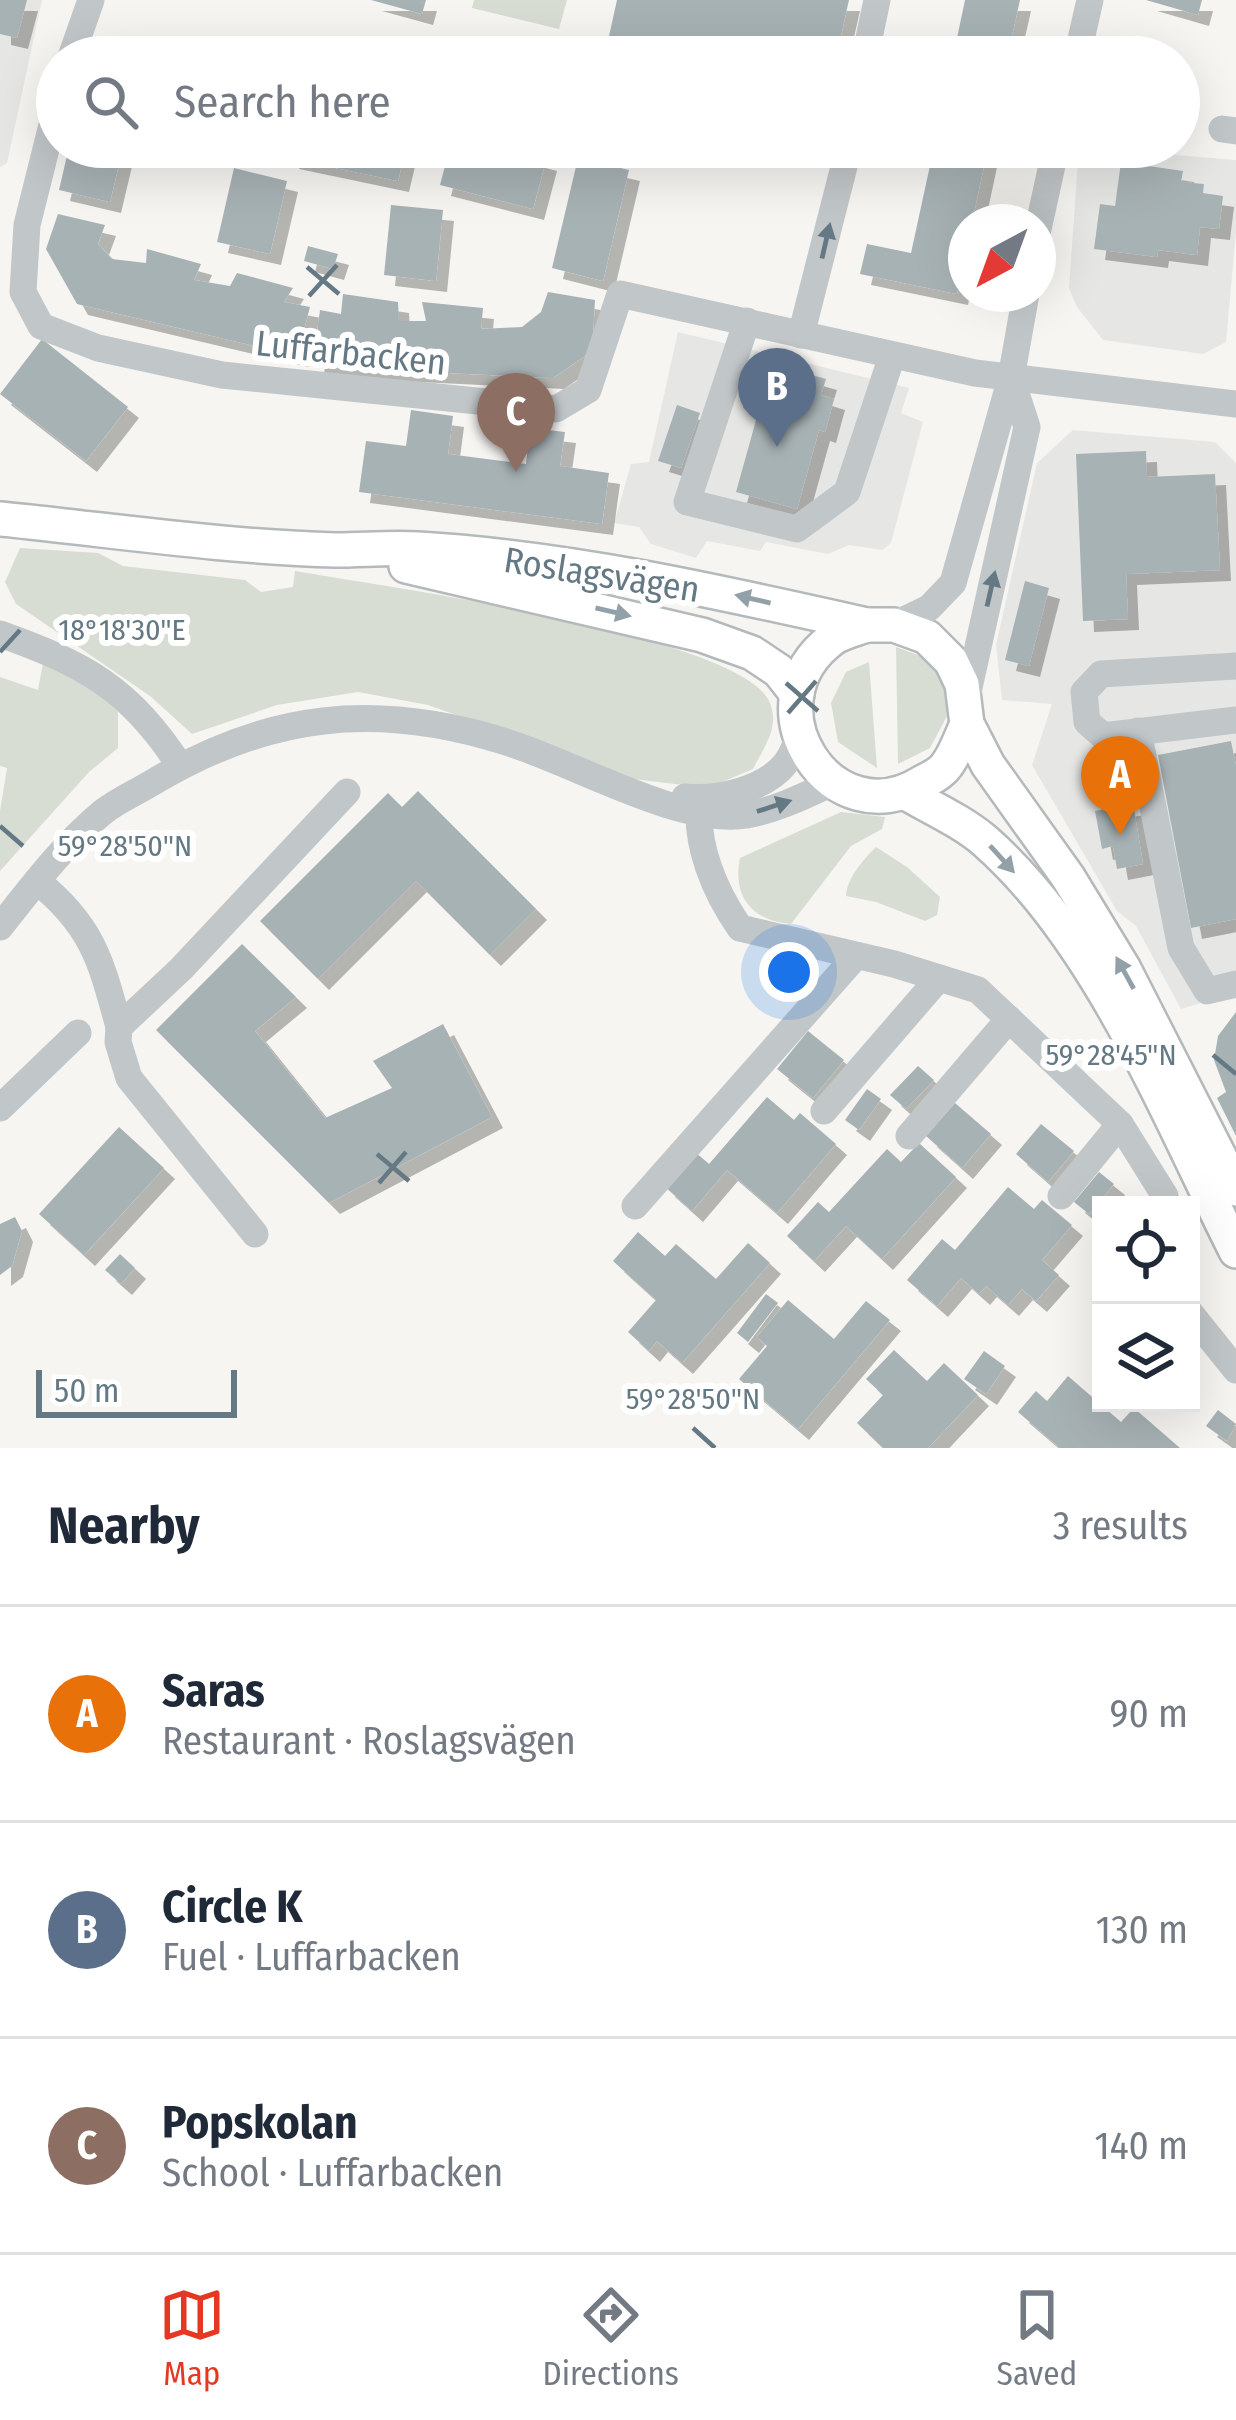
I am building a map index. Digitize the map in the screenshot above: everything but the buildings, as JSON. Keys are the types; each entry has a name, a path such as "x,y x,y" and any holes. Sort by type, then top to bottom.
{"main road":[{"name":"Roslagsvägen","path":"0,519 334,550 416,549 526,561 692,585 927,637 951,661 962,684 966,713 988,765 1068,877 1124,969 1236,1189"},
{"name":"Roslagsvägen","path":"334,550 702,635 752,653 779,671 797,694"},
{"path":"881,625 834,638 806,667 797,694 799,737 811,761 832,783 868,796 906,793 946,768 966,713"},
{"path":"906,793 984,840 1037,898 1102,988 1236,1251"}],"street":[{"path":"869,36 877,0"},
{"path":"1082,36 1090,0"},
{"path":"78,36 89,2"},
{"name":"Luffarbacken","path":"36,162 14,222 12,290 41,326 98,348 222,375 556,409 588,390 620,294 1011,378 1236,404"},
{"path":"801,335 844,168"},
{"path":"1043,204 1051,168"},
{"path":"881,625 929,608 953,584 1011,378 1023,312"},
{"path":"747,321 687,502 796,529 847,492 892,356"},
{"path":"966,713 1027,427 1011,378"},
{"path":"0,634 77,663 100,677 148,723 180,766"},
{"path":"1236,666 1101,674 1084,692 1088,722 1103,736 1236,720"},
{"path":"0,927 104,812 180,766 274,727 310,720 416,719 507,742 633,790 746,815 832,783"},
{"path":"1138,731 1181,948 1208,992 1236,983"},
{"path":"699,806 759,782 785,764 799,737"},
{"path":"118,1027 181,969 347,792"},
{"path":"699,806 715,891 740,928 978,990 1120,1124 1165,1196"},
{"path":"38,880 66,903 98,951 129,1078 255,1234"},
{"path":"635,1206 856,956"},
{"path":"824,1111 939,978"},
{"path":"909,1136 1009,1019"},
{"path":"0,1108 78,1033"},
{"path":"1060,1196 1120,1124"},
{"path":"1200,1325 1236,1370"}],"shaded area":[{"path":"0,0 42,0 7,163 0,167"},
{"path":"474,0 567,0 559,29 472,8"},
{"path":"1200,157 1236,160 1236,232 1226,342 1203,354 1103,340 1077,307 1069,288 1078,168 1200,168"},
{"path":"678,332 909,388 901,413 923,422 891,543 882,550 849,545 828,554 766,542 760,551 707,541 696,558 651,544 639,527 614,523 631,464 649,462"},
{"path":"1073,430 1215,442 1236,463 1236,993 1181,1009 1136,926 1117,911 1032,765 1052,704 1002,700 996,645 1037,463"},
{"path":"20,548 98,553 123,566 245,580 261,592 293,587 295,571 472,601 627,635 694,655 743,677 769,701 772,728 753,769 708,788 633,779 428,705 358,692 277,705 192,734 150,696 16,604 5,582"},
{"path":"896,647 926,658 944,680 947,716 930,748 898,764"},
{"path":"869,662 877,768 838,742 831,703 846,672"},
{"path":"43,663 93,683 118,712 118,748 89,772 0,871 0,811 7,768 0,766 0,677 38,690"},
{"path":"841,812 885,817 882,829 851,846 791,924 756,912 739,884 740,858"},
{"path":"876,847 940,897 937,915 925,921 846,896 853,876"}],"place":[{"name":"Circle K","path":"777,447"},
{"name":"Popskolan","path":"516,472"},
{"name":"Saras","path":"1120,835"}]}
